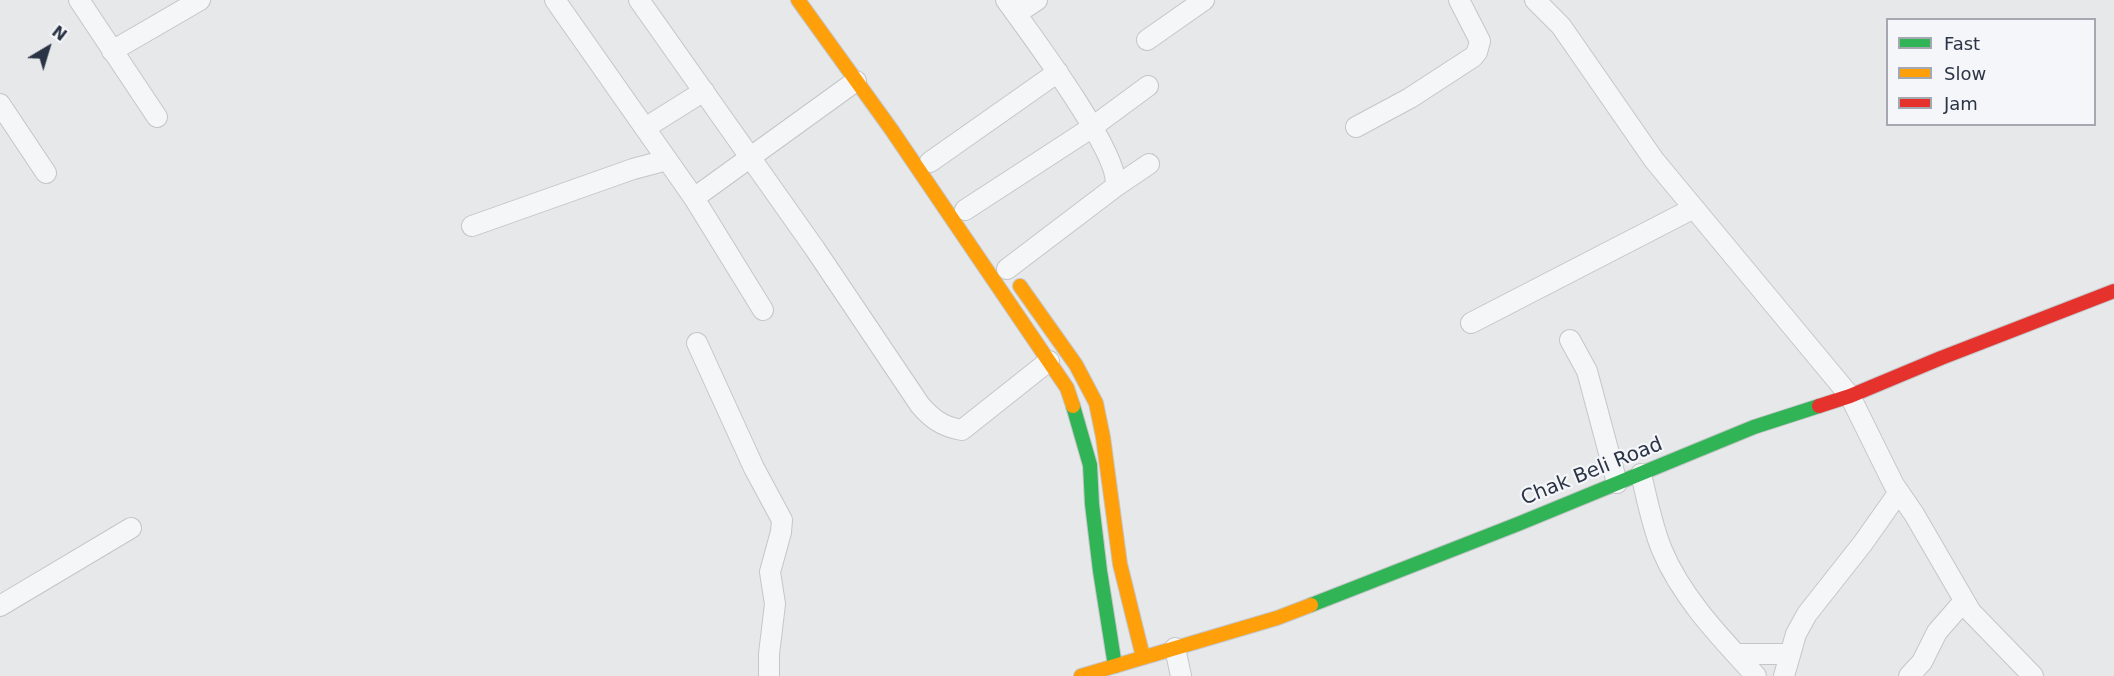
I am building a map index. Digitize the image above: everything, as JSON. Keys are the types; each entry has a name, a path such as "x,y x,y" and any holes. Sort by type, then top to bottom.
{"street":[{"path":"79,0 157,117"},
{"path":"112,51 200,0"},
{"path":"555,0 694,198 763,310"},
{"path":"639,0 751,157 920,405 932,419 949,428 962,430 1049,361"},
{"path":"798,0 829,31 856,81 1067,388 1090,465 1099,560 1115,666"},
{"path":"1037,0 1011,7 1058,72 1110,161 1117,180 1115,188"},
{"path":"1147,40 1204,0"},
{"path":"1356,127 1410,98 1473,57 1480,40 1459,0"},
{"path":"1535,0 1562,26 1654,160 1850,396 1899,492 1971,612 2033,676"},
{"path":"848,46 934,167 1058,72"},
{"path":"694,198 856,81"},
{"path":"965,210 1091,128 1148,86"},
{"path":"645,128 704,91"},
{"path":"0,104 46,173"},
{"path":"472,226 667,159"},
{"path":"1143,657 1120,564 1103,437 1096,403 1076,365 1004,264 1149,164"},
{"path":"1471,323 1694,208"},
{"name":"Chak Beli Road","path":"1081,676 1277,618 1518,524 1754,427 1850,396 2114,291"},
{"path":"1570,340 1587,371 1617,483"},
{"path":"697,343 754,468 782,520 770,572 775,604 769,654 769,676"},
{"path":"1641,474 1657,533 1671,569 1688,595 1756,676"},
{"path":"1784,676 1796,634 1807,614 1863,543 1899,492"},
{"path":"0,606 131,528"},
{"path":"1909,676 1922,662 1937,632 1964,600"},
{"path":"1176,648 1181,676"},
{"path":"1736,654 1790,654"}],"traffic: fast":[{"path":"1073,406 1090,465 1100,571 1115,666"},
{"path":"1311,605 1518,524 1754,427 1819,406"}],"traffic: slow":[{"path":"798,0 891,129 1067,388 1073,406"},
{"path":"1020,286 1076,365 1096,403 1103,437 1120,564 1143,657"},
{"path":"1081,676 1277,618 1311,605"}],"traffic: jam":[{"path":"1819,406 1850,396 2114,291"}]}
